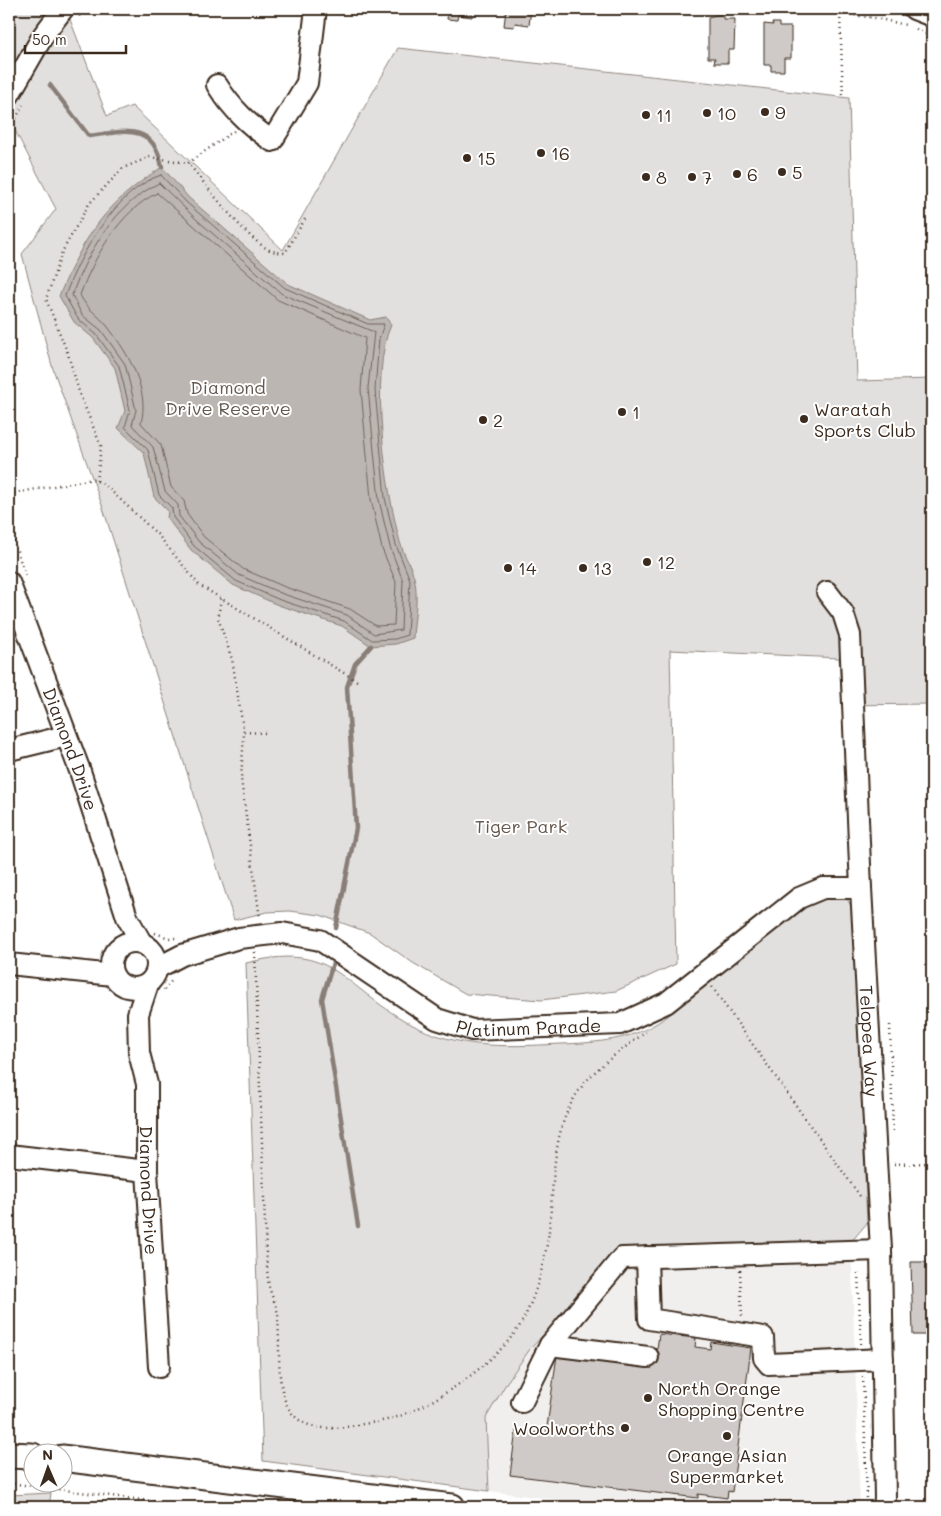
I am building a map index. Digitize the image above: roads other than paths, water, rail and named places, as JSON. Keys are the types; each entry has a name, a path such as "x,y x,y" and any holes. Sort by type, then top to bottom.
{"main road":[{"path":"9,1455 22,1456"},
{"path":"72,1459 452,1507"}],"street":[{"path":"9,95 44,34 63,9"},
{"path":"217,85 231,107 272,141 307,83 316,9"},
{"path":"911,17 932,16"},
{"name":"Diamond Drive","path":"9,582 80,771 127,917 150,955 138,1014 139,1053 146,1084 148,1171 158,1368"},
{"name":"Telopea Way","path":"827,592 843,612 850,635 861,888 881,1250 886,1504"},
{"path":"9,750 66,736"},
{"name":"Platinum Parade","path":"150,955 184,946 282,934 320,940 437,1019 472,1030 620,1024 666,1002 799,898 823,888 861,888"},
{"path":"118,968 127,917"},
{"path":"9,964 73,972 118,968 142,987 150,955 126,943 118,968"},
{"name":"Diamond Drive","path":"118,968 138,1014"},
{"path":"9,1154 148,1171"},
{"path":"522,1402 550,1345 622,1258 881,1250"},
{"path":"647,1257 649,1319 763,1337 764,1358 769,1364 884,1359"},
{"path":"550,1345 648,1357"}],"water":[{"path":"162,167 189,198 288,284 370,320 386,317 391,325 384,346 381,372 382,432 385,464 395,520 401,546 413,573 415,584 416,599 413,638 396,644 371,646 342,626 278,605 233,585 191,550 167,518 168,511 154,497 144,453 118,428 125,411 115,368 93,338 74,322 59,296 78,255 99,222 126,194"}],"waterway":[{"path":"50,85 89,136 114,132 136,133 145,136 152,142 162,167"},
{"path":"336,928 356,828 347,687 355,664 371,646"},
{"path":"333,963 322,999 358,1226"}],"place":[{"name":"9","path":"765,112"},
{"name":"10","path":"707,113"},
{"name":"11","path":"646,115"},
{"name":"16","path":"541,153"},
{"name":"15","path":"467,158"},
{"name":"5","path":"782,172"},
{"name":"6","path":"737,174"},
{"name":"8","path":"646,177"},
{"name":"7","path":"692,177"},
{"name":"1","path":"622,412"},
{"name":"Waratah Sports Club","path":"804,419"},
{"name":"2","path":"483,420"},
{"name":"12","path":"647,562"},
{"name":"14","path":"508,568"},
{"name":"13","path":"583,568"},
{"name":"North Orange Shopping Centre","path":"648,1398"},
{"name":"Woolworths","path":"625,1428"},
{"name":"Orange Asian Supermarket","path":"727,1436"}],"park label":[{"name":"Diamond Drive Reserve","path":"228,397"},
{"name":"Tiger Park","path":"521,826"}]}
